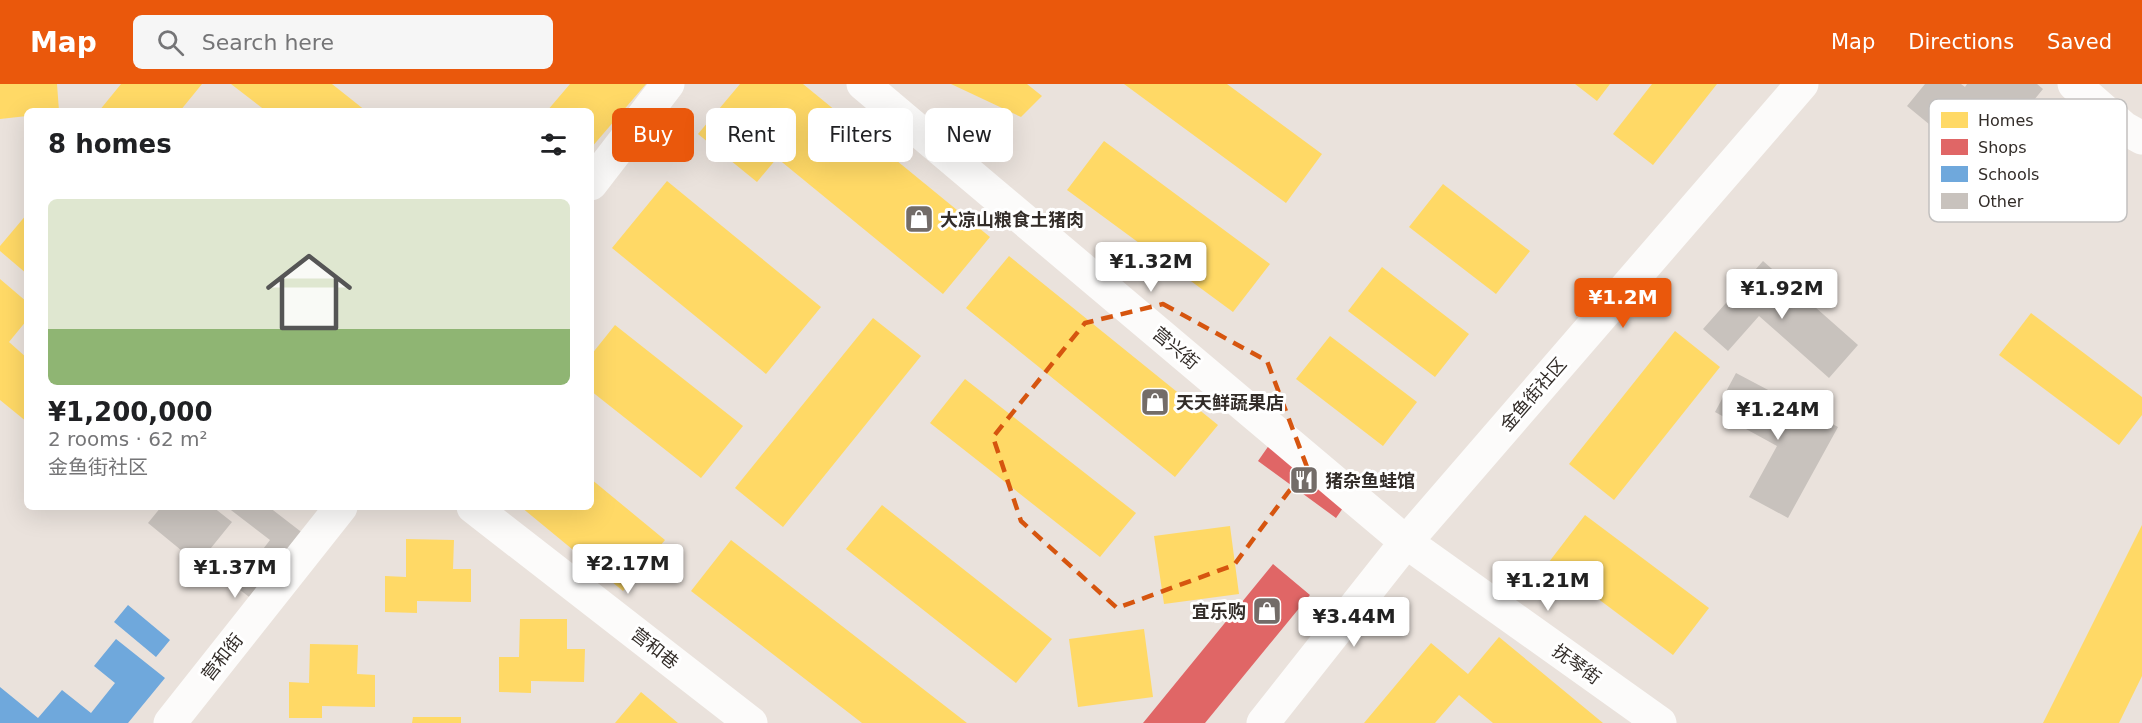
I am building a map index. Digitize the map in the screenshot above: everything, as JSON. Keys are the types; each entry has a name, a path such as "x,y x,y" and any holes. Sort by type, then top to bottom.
{"street":[{"path":"594,180 668,84"},
{"name":"营兴街","path":"863,84 1406,542"},
{"name":"金鱼街社区","path":"1263,723 1406,542 1802,84"},
{"path":"2074,84 2091,99"},
{"path":"2127,130 2142,138"},
{"name":"营和街","path":"170,723 339,510"},
{"name":"营和巷","path":"477,510 751,723"},
{"name":"抚琴街","path":"1406,542 1660,723"}],"highlighted area":[{"path":"1163,304 1267,361 1307,467 1234,565 1117,608 1021,521 993,437 1085,323"}],"building: Homes":[{"path":"0,84 57,84 59,108 24,108 24,116 0,119"},
{"path":"121,84 202,84 182,108 101,108"},
{"path":"231,84 332,84 362,108 262,108"},
{"path":"570,84 646,84 625,108 612,108 612,124 594,145 594,108 550,108"},
{"path":"740,84 803,84 832,108 808,108 808,162 898,162 990,237 943,294 782,162 796,162 796,108 720,108"},
{"path":"951,84 1027,84 1042,96 1021,117 1013,113 1013,108 1002,108"},
{"path":"1124,84 1227,84 1322,154 1286,203"},
{"path":"1575,84 1610,84 1597,101"},
{"path":"1652,84 1717,84 1653,165 1613,134"},
{"path":"706,124 706,141 698,134"},
{"path":"1104,141 1270,264 1233,312 1067,190"},
{"path":"732,162 774,162 757,182"},
{"path":"667,181 821,307 766,374 612,248"},
{"path":"1443,184 1530,251 1496,294 1409,227"},
{"path":"24,218 24,271 0,251 0,246"},
{"path":"1009,256 1218,425 1175,477 966,308"},
{"path":"1382,267 1469,334 1435,377 1348,311"},
{"path":"0,279 24,299 24,324 9,342 24,355 24,420 0,400"},
{"path":"2031,313 2142,397 2142,415 2119,445 1999,355"},
{"path":"873,318 921,356 783,527 735,488"},
{"path":"615,325 743,426 701,478 594,393 594,351"},
{"path":"1675,331 1720,367 1614,500 1569,464"},
{"path":"1330,336 1417,402 1383,446 1296,379"},
{"path":"965,379 1136,513 1100,557 930,423"},
{"path":"594,481 665,540 623,591 525,510 594,510"},
{"path":"882,505 1052,639 1016,683 846,549"},
{"path":"1585,515 1709,608 1673,655 1549,562"},
{"path":"2142,525 2142,676 2119,723 2043,723"},
{"path":"1230,526 1239,594 1164,604 1154,536"},
{"path":"406,539 454,540 453,569 471,569 471,602 417,601 417,613 385,612 385,576 406,577"},
{"path":"731,540 967,723 862,723 691,591"},
{"path":"520,619 567,619 567,649 585,649 584,682 531,681 531,693 499,692 499,657 519,657"},
{"path":"1144,629 1153,697 1078,707 1069,639"},
{"path":"1499,637 1603,723 1493,723 1459,695 1435,723 1364,723 1431,643 1468,674"},
{"path":"310,644 358,645 357,674 375,675 375,707 322,706 322,718 289,718 289,682 309,683"},
{"path":"641,692 678,723 615,723"},
{"path":"413,717 461,717 461,723 412,723"}],"building: Shops":[{"name":"猪杂鱼蛙馆","path":"1272,441 1350,498 1336,518 1258,461"},
{"path":"1273,564 1310,595 1205,723 1143,723"}],"building: Schools":[{"path":"128,605 170,640 156,657 114,622"},
{"path":"116,639 165,678 128,723 0,723 0,687 38,718 62,690 91,713 115,683 94,666"}],"building: Other":[{"path":"1925,84 1961,84 1965,87 1967,84 2037,84 2043,89 2035,99 1929,99 1929,124 1907,106"},
{"path":"1763,261 1858,345 1829,378 1759,316 1728,351 1703,329"},
{"path":"1736,373 1838,427 1788,518 1749,497 1777,446 1715,412"},
{"path":"159,510 217,510 232,522 198,564 148,523"},
{"path":"231,510 273,510 313,541 262,607 235,586 270,540"}],"place":[{"name":"大凉山粮食土猪肉","path":"919,219"},
{"name":"天天鲜蔬果店","path":"1155,402"},
{"name":"猪杂鱼蛙馆","path":"1304,480"},
{"name":"宜乐购","path":"1267,611"}]}
